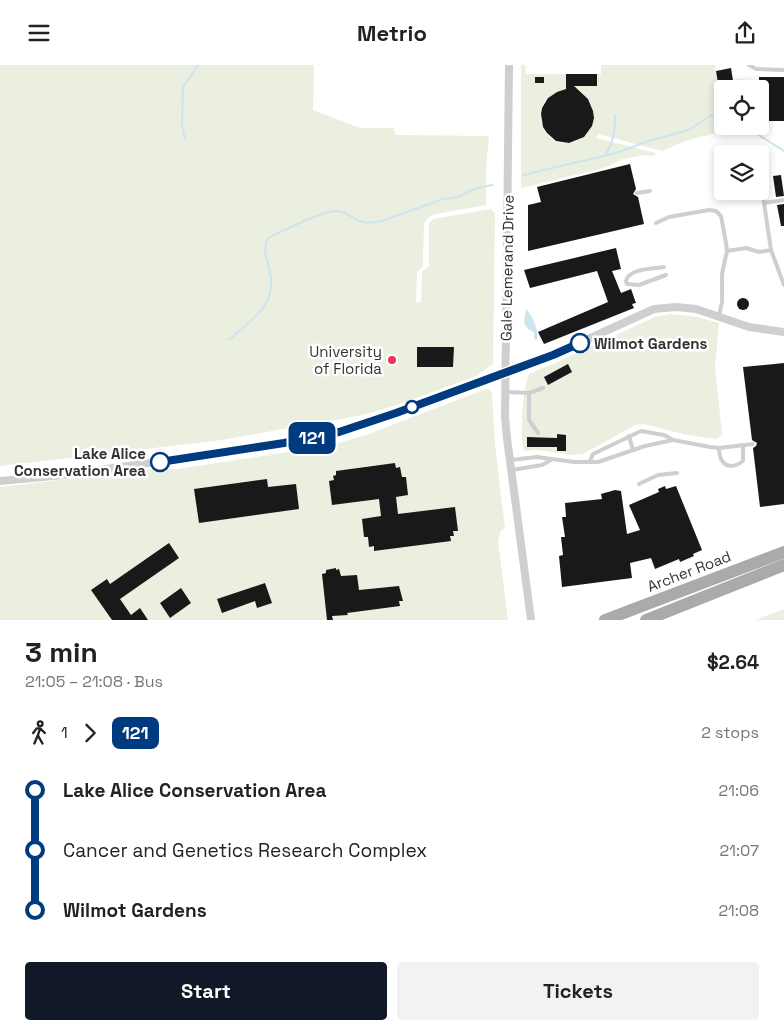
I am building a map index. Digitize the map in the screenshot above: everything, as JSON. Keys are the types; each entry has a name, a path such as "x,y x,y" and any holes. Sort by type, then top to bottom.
{"main road":[{"name":"Archer Road","path":"605,620 784,552"},
{"name":"Archer Road","path":"646,620 784,565"}],"street":[{"name":"Gale Lemerand Drive","path":"509,65 505,417 531,620"},
{"path":"0,481 166,461 310,439 376,421 553,355 654,309 686,308 719,316 749,327 784,332"}],"lane":[{"path":"749,65 756,69 784,70"},
{"path":"637,193 650,191"},
{"path":"764,200 771,250 784,285"},
{"path":"764,203 784,200"},
{"path":"656,223 669,217 709,210 716,211 722,219 727,251 722,274 722,302 719,316"},
{"path":"727,251 746,248 759,252 771,250"},
{"path":"664,267 632,273 627,277 626,281 627,284 639,285 666,275"},
{"path":"506,392 529,393 543,388"},
{"path":"529,393 529,420 538,433"},
{"path":"590,461 593,454 641,431 664,435 674,440 719,448 753,444"},
{"path":"628,436 633,450"},
{"path":"510,460 537,457 551,460 598,462 645,446 674,440"},
{"path":"719,448 722,463 733,465 743,461 743,445"},
{"path":"511,470 542,465 551,460"},
{"path":"639,484 658,475 677,473"}],"shaded area":[{"name":"Lake Alice Conservation Area","path":"0,65 314,65 313,110 360,128 394,128 395,135 489,136 486,170 486,205 431,215 424,223 423,266 417,272 416,302 421,302 422,272 429,266 429,223 433,219 491,209 495,213 493,364 476,376 397,405 363,415 222,440 0,466"},
{"path":"521,65 525,65 526,74 597,74 601,74 601,65 715,65 717,80 714,80 714,134 688,140 662,151 598,134 596,138 656,153 654,156 645,155 623,159 604,168 521,188","holes":["597,74 597,86 566,86","563,90 588,99 593,112 593,123 588,132 580,139 570,143 560,142 551,138 542,124 541,110 544,103 552,95"]},
{"name":"Wilmot Gardens","path":"670,314 697,317 719,323 715,367 722,434 717,439 687,435 644,424 635,425 583,454 573,455 538,450 524,451 522,412 529,374 655,317"},
{"path":"486,389 492,393 495,444 505,529 501,530 498,541 508,620 0,620 0,487 153,469 178,469 328,446 366,435"},
{"path":"784,609 784,620 756,620"}],"water":[{"path":"526,309 535,323 537,340 534,339 534,332 528,329 524,323"}],"building":[{"path":"731,68 733,80 717,80 716,71"},
{"path":"566,74 597,74 597,86 574,86 588,99 594,118 592,126 584,137 569,143 556,141 547,133 543,127 541,114 548,98 566,89"},
{"path":"535,77 544,77 544,83 535,83"},
{"path":"759,77 784,77 784,121 769,121 769,80 759,80"},
{"path":"630,164 636,189 633,194 638,197 644,224 528,251 528,205 541,202 537,187"},
{"path":"781,175 784,196 776,197 773,176"},
{"path":"784,204 784,226 781,226 777,205"},
{"path":"616,248 621,269 612,271 621,293 631,289 636,303 632,304 634,308 544,344 538,332 608,302 597,271 530,288 524,270"},
{"path":"743,298 749,304 743,310 737,304"},
{"path":"417,347 454,347 453,367 417,367"},
{"path":"784,363 784,504 760,507 753,448 757,443 752,440 743,367"},
{"path":"568,364 572,372 548,385 544,377"},
{"path":"557,434 566,435 566,451 557,451 557,447 527,447 527,437 557,438"},
{"path":"395,463 396,468 400,467 402,477 406,477 408,495 396,497 398,514 455,507 458,531 453,531 454,536 450,536 451,541 374,551 374,546 369,547 368,537 364,537 362,519 381,516 379,499 332,505 329,481 334,480 333,476 336,475 336,471"},
{"path":"267,479 268,487 296,484 299,509 199,523 194,489"},
{"path":"665,486 666,489 676,486 702,550 680,562 679,559 655,569 651,558 630,563 632,578 562,587 559,556 563,555 561,537 565,537 562,517 566,517 565,503 602,499 601,494 615,490 621,491 627,534 640,530 629,505 659,492 658,489"},
{"path":"169,543 179,558 120,599 131,615 140,608 148,620 112,620 91,590 107,579 110,584"},
{"path":"336,568 336,570 339,569 341,576 357,575 359,590 399,586 403,601 399,601 400,606 347,613 348,615 332,616 333,620 327,620 322,574 326,573 326,570"},
{"path":"265,583 272,603 257,608 255,601 222,613 217,599"},
{"path":"181,588 191,603 170,618 160,603"}],"waterway":[{"path":"185,139 182,126 183,87 198,65"},
{"path":"605,155 613,136 615,115"},
{"path":"523,175 616,153 649,141 689,130 714,115"},
{"path":"759,135 784,151"},
{"path":"229,340 261,311 270,294 270,272 265,252 268,238 322,214 337,211 362,222 382,221 443,199 458,197 474,189 492,185"}],"bus line":[{"name":"121","path":"160,462 310,439 339,432 396,413 553,355 580,343"}],"place":[{"name":"Wilmot Gardens","path":"580,343"},
{"name":"University of Florida","path":"392,360"},
{"name":"Lake Alice Conservation Area","path":"160,462"}]}
